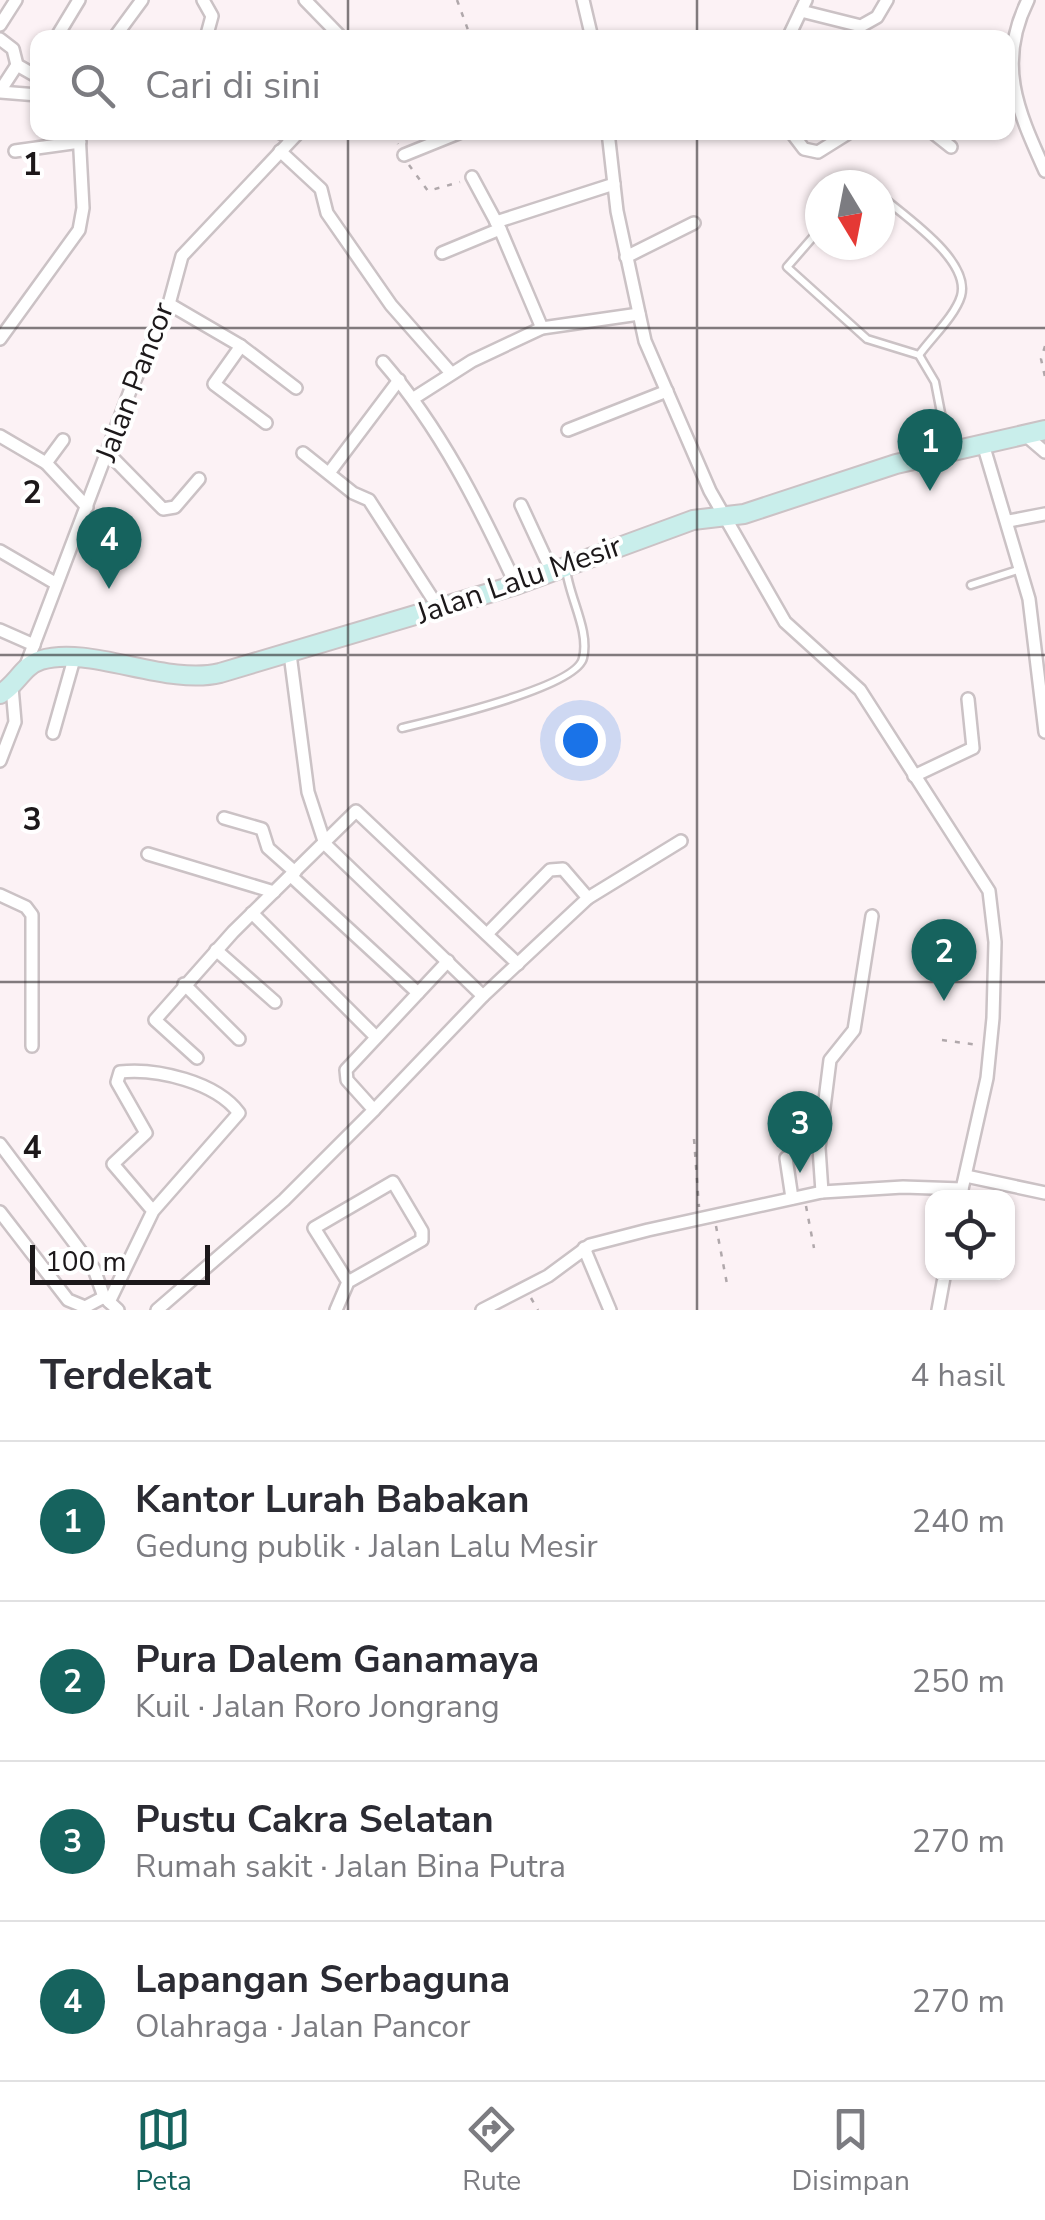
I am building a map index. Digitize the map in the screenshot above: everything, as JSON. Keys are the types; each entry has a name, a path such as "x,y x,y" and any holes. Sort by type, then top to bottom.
{"street":[{"path":"0,24 16,0"},
{"path":"61,30 79,0"},
{"path":"120,30 142,0"},
{"path":"202,0 211,13 208,30"},
{"path":"583,0 590,30"},
{"path":"792,30 804,5 861,26 876,17 887,0"},
{"path":"1015,62 1020,18 1028,0"},
{"path":"308,1 335,30"},
{"path":"0,38 12,49 18,65 30,70"},
{"path":"18,65 0,92 30,94"},
{"path":"1015,96 1045,170"},
{"path":"15,151 65,140"},
{"path":"2,332 81,222 79,140"},
{"name":"Jalan Pancor","path":"25,668 130,391 169,304 174,271 188,244 292,140"},
{"path":"404,155 441,140"},
{"path":"609,140 626,257 645,342 710,491 785,622 860,690 986,884 995,942 991,1046 963,1188"},
{"path":"797,140 804,149 818,152 837,140"},
{"path":"942,140 950,147"},
{"path":"280,151 321,189 327,213 395,311 452,373"},
{"path":"472,177 498,225 542,328"},
{"path":"442,253 498,225 614,184"},
{"path":"626,257 694,223"},
{"path":"169,304 241,346 296,388"},
{"path":"414,398 452,373 542,328 639,314"},
{"path":"241,346 214,385 266,424"},
{"path":"383,362 414,398 466,480 516,586"},
{"path":"329,474 399,380"},
{"path":"568,430 667,391"},
{"name":"Jalan Lalu Mesir","path":"25,668 50,658 74,659 197,676 290,654 516,586 693,520 725,516 948,451 1045,430"},
{"path":"1024,434 1045,452"},
{"path":"0,436 46,463 86,507"},
{"path":"46,463 62,440"},
{"path":"983,444 1022,568 1045,732"},
{"path":"302,453 371,502 438,607"},
{"path":"109,454 164,509 175,507 198,480"},
{"path":"522,505 559,570"},
{"path":"1009,522 1045,514"},
{"path":"0,551 55,583"},
{"path":"0,630 34,645"},
{"path":"290,654 308,792 325,844 483,996"},
{"path":"53,733 74,659"},
{"path":"0,762 16,722 6,690 25,668"},
{"path":"914,776 973,748 968,699"},
{"path":"197,1058 154,1020 252,913 360,811 518,964"},
{"path":"224,818 262,829 268,848 418,993"},
{"path":"157,1310 284,1200 483,996 588,898 680,841"},
{"path":"148,854 274,892"},
{"path":"487,934 556,868 567,872 588,898"},
{"path":"0,895 26,907 32,915 32,1046"},
{"path":"252,913 376,1038"},
{"path":"822,1192 819,1148 830,1060 854,1030 872,916"},
{"path":"216,950 275,1002"},
{"path":"374,1110 346,1074 448,961"},
{"path":"184,984 239,1039"},
{"path":"110,1303 153,1211 239,1113 205,1088 161,1075 120,1072 117,1082 146,1133 112,1164 153,1211"},
{"path":"0,1144 94,1270 110,1303"},
{"path":"786,1158 798,1196"},
{"path":"336,1310 348,1282 422,1240 398,1184 389,1183 314,1228 348,1282"},
{"path":"482,1310 548,1276 584,1248 798,1196 903,1186 1045,1193"},
{"path":"0,1212 68,1300 85,1307 110,1303"},
{"path":"584,1248 610,1310"},
{"path":"938,1310 944,1280"}],"lane":[{"path":"895,208 948,253 961,287 960,299 919,355"},
{"path":"805,245 787,264 792,271 868,339 919,355 935,382 948,451"},
{"path":"971,585 1022,568"},
{"path":"402,728 495,705 543,682 574,675 582,664 585,646 559,570"}],"path":[{"path":"457,0 468,30"},
{"path":"396,140 428,191 472,177"},
{"path":"1045,346 1041,359 1045,377"},
{"path":"942,1040 991,1046"},
{"path":"694,1139 700,1218"},
{"path":"798,1196 814,1248"},
{"path":"714,1215 727,1284"}],"place":[{"name":"Kantor Lurah Babakan","path":"930,491"},
{"name":"Lapangan Serbaguna","path":"109,589"},
{"name":"Pura Dalem Ganamaya","path":"944,1001"},
{"name":"Pustu Cakra Selatan","path":"800,1173"}]}
